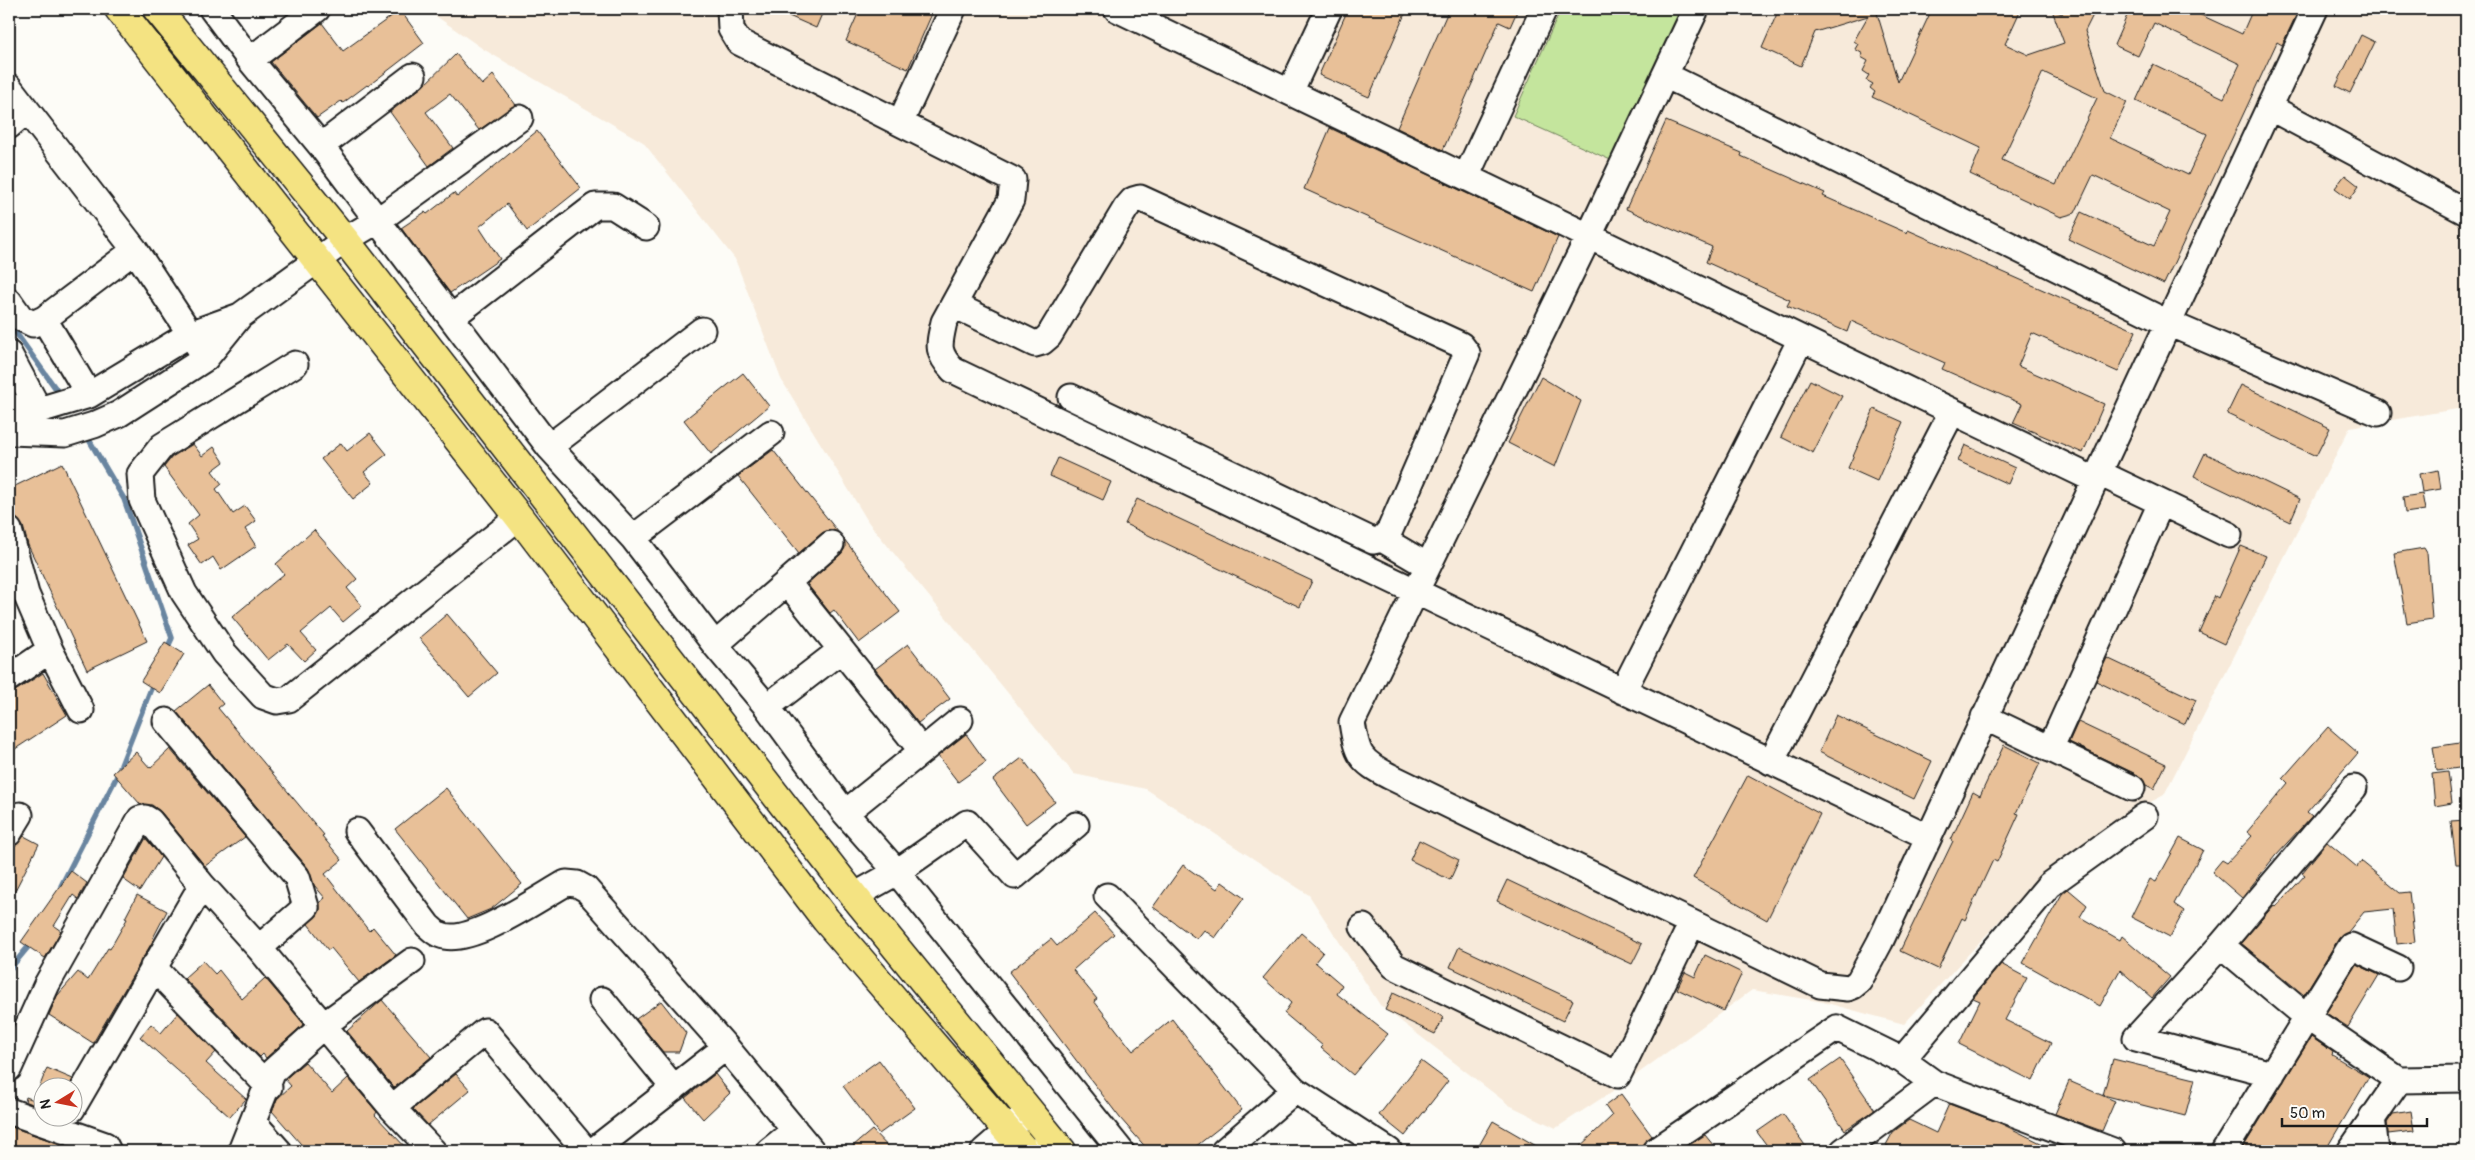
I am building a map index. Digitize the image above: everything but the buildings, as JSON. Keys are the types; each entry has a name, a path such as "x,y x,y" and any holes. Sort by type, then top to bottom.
{"main road":[{"path":"119,9 519,517 826,920 1016,1142"},
{"path":"157,9 345,240 854,896 1029,1112 1051,1147"}],"street":[{"path":"212,9 250,60 321,146 549,447 633,538 714,644 766,707 845,813 897,872 1122,1151"},
{"path":"250,60 316,9"},
{"path":"730,9 731,29 739,42 1013,180 1012,200 944,322 940,340 941,357 953,370 1928,837"},
{"path":"900,123 953,9"},
{"path":"1117,9 1952,412 2097,477 2161,503 2229,535"},
{"path":"1290,92 1330,9"},
{"path":"1466,177 1544,9"},
{"path":"1696,9 1589,236 1352,722 1356,746 1368,765 1820,985 1848,988 1859,981 1880,942 2315,9"},
{"path":"1665,75 2168,323 2378,413"},
{"path":"321,146 413,76"},
{"path":"9,88 18,118 135,250 206,358"},
{"path":"2269,107 2466,212"},
{"path":"9,407 47,408 85,397 190,334 240,316 318,262 345,240 377,221 520,118"},
{"path":"954,305 1034,344 1042,342 1049,336 1126,208 1133,200 1140,198 1462,345 1468,353 1390,530 1382,539 1373,541 1071,398"},
{"path":"452,317 595,206 613,206 646,227"},
{"path":"9,301 21,318 33,324 44,319 135,250"},
{"path":"9,432 65,434 94,425 119,414 206,358 240,316"},
{"path":"44,319 85,397"},
{"path":"549,447 702,330"},
{"path":"1623,691 1801,338"},
{"path":"9,354 47,408"},
{"path":"295,364 162,446 140,474 142,500 184,593 224,654 263,696 277,701 289,699 519,517"},
{"path":"1771,762 1952,412"},
{"path":"633,538 771,433"},
{"path":"2050,749 2161,503"},
{"path":"9,530 26,594 50,650 81,710"},
{"path":"1382,539 1428,566"},
{"path":"714,644 831,544"},
{"path":"787,582 922,751"},
{"path":"9,678 50,650"},
{"path":"766,707 841,650"},
{"path":"1984,717 2132,788"},
{"path":"845,813 960,720"},
{"path":"166,722 297,877 306,907 259,948"},
{"path":"2272,1074 2136,1038 2221,944 2354,788"},
{"path":"1902,1060 2049,885 2144,816"},
{"path":"9,1068 47,984 140,819 145,818 150,821 202,885 325,1024 392,1108 433,1151"},
{"path":"854,896 897,872 967,823 1015,876 1076,825"},
{"path":"357,831 428,926 440,935 456,937 479,932 566,882 577,884 586,889 726,1047 812,1151"},
{"path":"82,1092 202,885"},
{"path":"1107,896 1295,1090 1389,1151"},
{"path":"1363,927 1394,966 1618,1075 1692,923"},
{"path":"2221,944 2307,1017 2399,1080 2466,1079"},
{"path":"2224,1151 2351,946 2398,968"},
{"path":"241,1151 269,1087 273,1071 325,1024 412,961"},
{"path":"153,967 269,1087"},
{"path":"602,1000 674,1088"},
{"path":"1655,1151 1837,1028 1902,1060 1934,1083 2114,1151"},
{"path":"392,1108 485,1031 586,1151"},
{"path":"594,1151 726,1047"},
{"path":"2350,1151 2399,1080"},
{"path":"1856,1148 1934,1083"},
{"path":"1224,1151 1295,1090"},
{"path":"9,1111 32,1114"},
{"path":"984,1151 1016,1142 1029,1112"},
{"path":"2372,1117 2376,1151"},
{"path":"253,1122 280,1151"},
{"path":"80,1128 105,1145 108,1151"},
{"path":"769,1151 795,1130"}],"shaded area":[{"path":"426,9 2466,9 2466,411 2457,409 2350,427 2164,795 2124,816 2037,880 1904,1024 1823,1002 1752,990 1625,1083 1556,1128 1509,1105 1380,1005 1309,895 1146,789 1074,774 869,523 781,379 735,259 643,142 483,49"}],"green space":[{"path":"1561,9 1684,9 1615,162 1513,116"}],"waterway":[{"path":"9,323 61,396"},
{"path":"85,433 124,499 172,638 166,651"},
{"path":"61,886 116,778 154,681"},
{"path":"9,970 33,941"}]}
